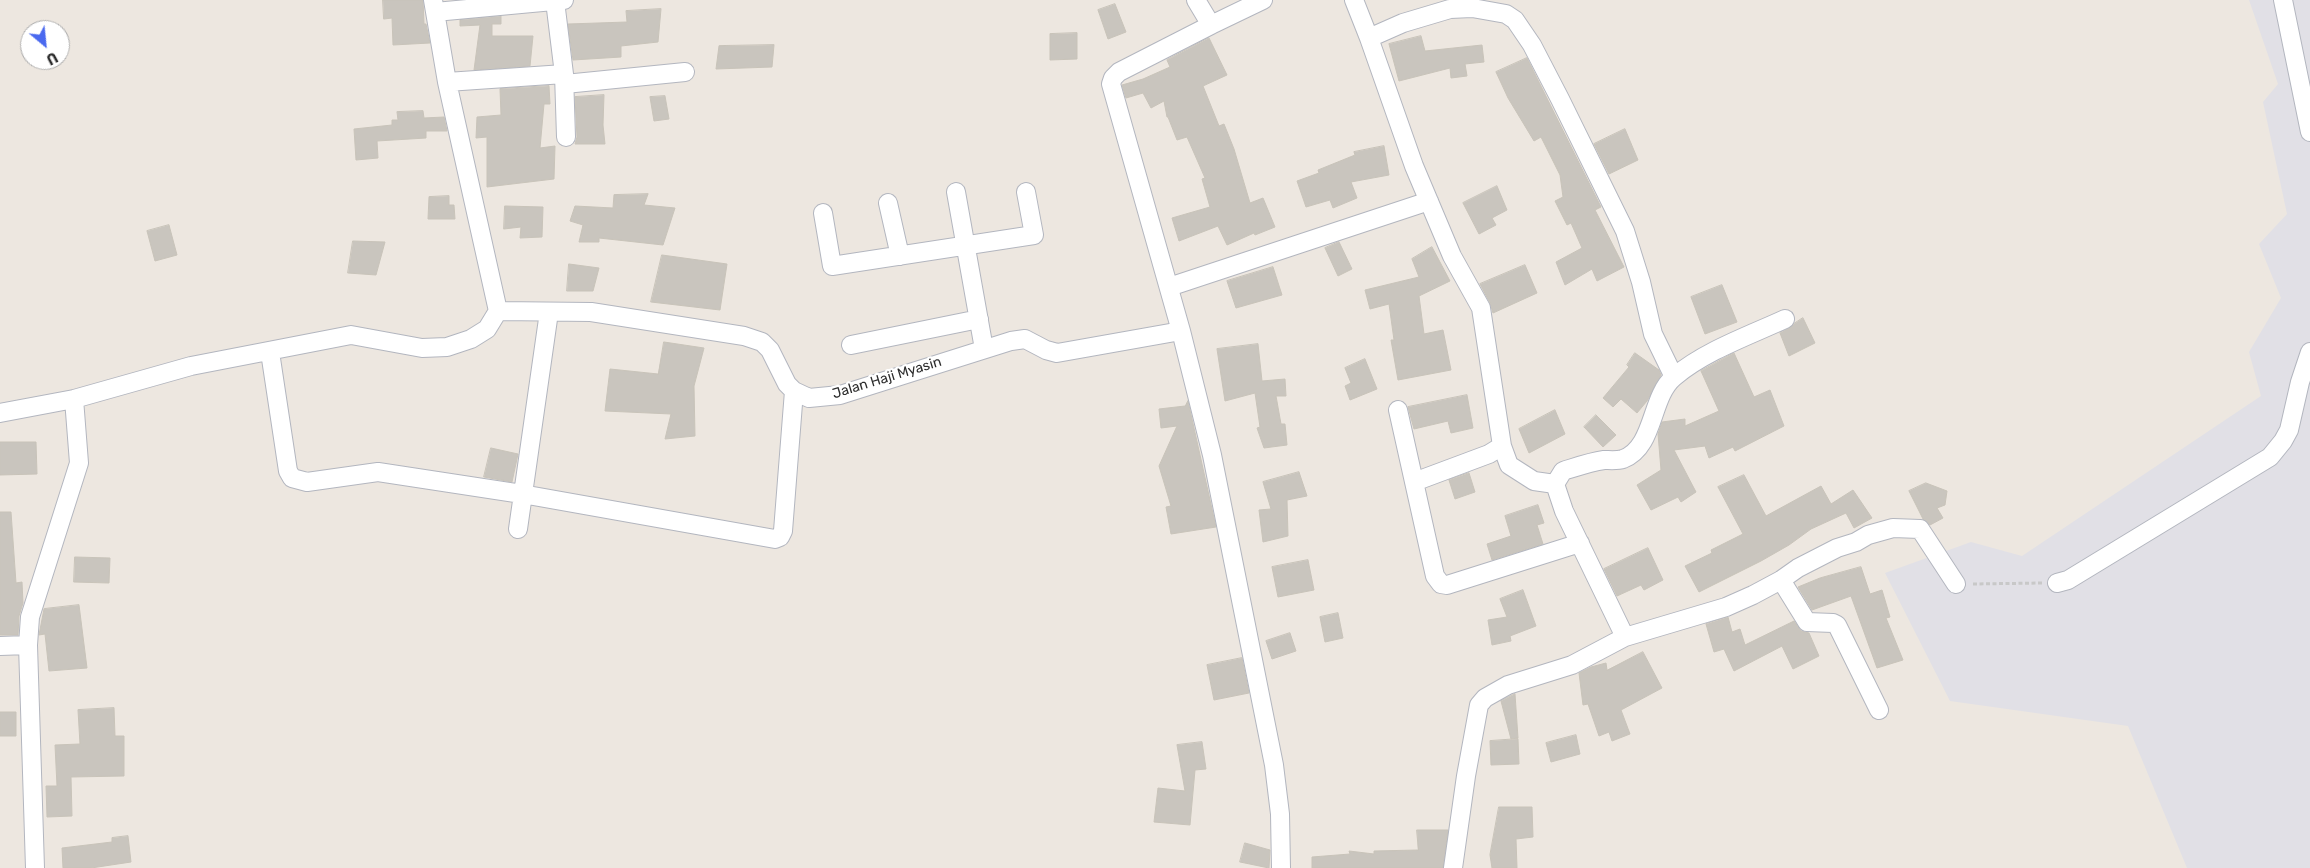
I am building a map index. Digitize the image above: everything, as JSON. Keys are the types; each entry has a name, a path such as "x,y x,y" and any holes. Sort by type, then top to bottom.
{"street":[{"path":"0,413 74,399 191,366 351,336 422,348 447,347 471,339 486,329 498,311 447,82 434,6 560,0 566,137"},
{"path":"1196,0 1211,25"},
{"path":"1263,0 1119,72 1113,78 1111,84 1181,331 1212,455 1274,765 1280,814 1280,868"},
{"path":"1354,0 1414,166 1452,256 1481,308 1502,446 1520,470 1555,484 1564,511 1625,637"},
{"path":"2283,0 2310,132"},
{"path":"1368,38 1420,17 1450,9 1472,8 1506,14 1515,20 1532,45 1552,83 1624,231 1641,282 1653,334 1674,377"},
{"path":"447,82 564,79 685,72"},
{"path":"956,192 984,350"},
{"path":"823,213 832,266 1034,235 1026,192"},
{"path":"1169,287 1429,201"},
{"path":"888,203 900,256"},
{"path":"270,352 288,471 292,478 307,482 378,472 522,494 775,539 780,537 783,531 794,391 787,384 770,350 762,342 744,336 592,312 498,311"},
{"path":"518,528 549,312"},
{"path":"851,345 979,319"},
{"path":"1555,484 1563,471 1602,460 1622,460 1635,451 1649,429 1659,399 1674,377 1699,360 1785,319"},
{"name":"Jalan Haji Myasin","path":"794,391 809,398 840,395 1025,339 1046,350 1057,353 1181,331"},
{"path":"2062,582 2270,457 2283,442 2289,430 2300,382 2310,352"},
{"path":"35,868 28,645 30,617 79,462 74,399"},
{"path":"1398,410 1435,576 1441,584 1447,585 1580,544"},
{"path":"1414,482 1489,454 1502,446"},
{"path":"1452,868 1479,705 1492,692 1572,665 1625,637 1726,606 1782,580 1798,568 1868,535 1894,528 1920,529 1956,584"},
{"path":"1782,580 1807,622 1832,623 1836,625 1879,710"},
{"path":"0,646 28,645"}],"path":[{"path":"1956,584 1989,585 2024,582 2062,582"}],"shaded area":[{"path":"2249,0 2310,0 2310,868 2187,868 2128,726 1950,701 1885,573 1971,542 2022,556 2261,396 2249,352 2281,298 2259,244 2287,214 2263,102 2278,84"}],"building":[{"path":"383,0 423,0 424,24 426,24 430,43 393,45 392,18 384,19"},
{"path":"1115,4 1126,32 1108,39 1098,10"},
{"path":"661,9 658,42 621,46 621,57 573,60 568,24 627,22 626,11"},
{"path":"501,16 501,24 492,24 492,36 533,36 530,66 474,70 480,25 460,26 460,20"},
{"path":"1077,33 1077,59 1050,60 1050,34"},
{"path":"1421,36 1425,51 1482,45 1484,62 1465,64 1467,76 1451,78 1450,68 1399,81 1389,44"},
{"path":"1209,38 1227,75 1203,86 1219,126 1224,124 1234,149 1250,203 1263,198 1275,227 1255,235 1254,233 1227,245 1218,226 1179,241 1172,218 1210,207 1202,179 1205,178 1187,137 1177,140 1167,117 1164,101 1151,108 1143,93 1126,98 1122,85 1143,79 1170,67 1167,60"},
{"path":"774,45 772,67 716,69 719,46"},
{"path":"1527,58 1601,207 1595,210 1624,267 1597,281 1592,269 1565,285 1556,262 1582,248 1571,223 1567,225 1555,201 1563,197 1560,175 1541,137 1534,141 1508,98 1496,72"},
{"path":"549,86 550,104 544,104 540,148 555,146 554,179 487,187 487,137 476,138 477,117 501,115 500,89"},
{"path":"604,95 603,125 605,144 575,144 577,137 575,97"},
{"path":"665,96 669,119 654,121 650,97"},
{"path":"423,111 424,118 444,117 447,131 426,131 426,138 377,141 378,158 356,160 354,129 392,125 392,120 398,120 397,112"},
{"path":"1625,129 1638,160 1609,174 1594,144"},
{"path":"1384,146 1389,175 1351,182 1357,198 1333,208 1330,200 1306,207 1297,181 1319,173 1318,170 1355,155 1354,152"},
{"path":"1497,186 1507,210 1492,218 1496,225 1479,234 1463,203"},
{"path":"648,194 644,205 675,208 663,245 599,238 599,242 579,242 583,225 570,221 575,206 613,208 614,195"},
{"path":"449,196 449,205 454,205 455,219 428,219 429,197"},
{"path":"505,206 543,207 542,237 520,238 521,227 504,229"},
{"path":"169,225 177,255 155,261 147,231"},
{"path":"353,241 385,242 376,275 348,273"},
{"path":"1339,242 1352,269 1338,276 1325,248"},
{"path":"1432,247 1450,281 1419,296 1424,334 1443,330 1451,370 1398,380 1391,340 1394,340 1389,304 1370,309 1365,290 1419,277 1412,259"},
{"path":"662,255 727,264 720,310 651,302"},
{"path":"569,264 599,268 593,291 567,291"},
{"path":"1525,265 1537,293 1493,313 1480,284"},
{"path":"1273,267 1282,295 1236,308 1227,281"},
{"path":"1722,285 1737,322 1705,334 1691,297"},
{"path":"1803,318 1815,343 1789,356 1780,333"},
{"path":"664,342 704,348 694,386 695,436 665,439 671,414 605,411 610,369 658,374"},
{"path":"1258,344 1262,381 1285,379 1286,396 1276,396 1281,424 1285,424 1287,445 1264,448 1257,428 1260,427 1255,393 1225,401 1217,349"},
{"path":"1635,353 1659,370 1661,375 1647,401 1637,413 1621,399 1613,407 1603,398 1629,367 1627,365"},
{"path":"1734,353 1754,397 1770,390 1784,426 1735,451 1733,447 1709,458 1705,446 1674,450 1696,492 1681,502 1678,497 1651,510 1637,485 1661,470 1658,434 1662,422 1685,419 1685,426 1719,411 1701,371"},
{"path":"1365,359 1377,389 1350,400 1345,386 1351,383 1345,368"},
{"path":"1467,395 1473,428 1451,433 1448,421 1414,429 1408,407"},
{"path":"1188,401 1216,527 1171,534 1166,507 1171,506 1159,466 1177,426 1161,428 1159,409 1185,406"},
{"path":"1555,410 1565,434 1529,453 1519,429"},
{"path":"1596,415 1616,435 1603,447 1584,427"},
{"path":"0,442 36,442 37,474 0,475"},
{"path":"491,448 518,454 512,482 484,477"},
{"path":"1299,472 1307,496 1287,500 1288,536 1263,542 1259,510 1271,509 1263,482"},
{"path":"1469,473 1475,492 1455,499 1449,480"},
{"path":"1744,475 1766,516 1821,486 1831,504 1853,490 1872,518 1854,528 1846,513 1811,529 1789,545 1761,561 1699,592 1685,566 1712,553 1711,550 1743,534 1718,487"},
{"path":"1926,483 1947,491 1945,505 1937,508 1943,518 1930,525 1923,519 1909,491"},
{"path":"1538,505 1544,523 1537,525 1543,544 1492,560 1487,544 1511,536 1505,516"},
{"path":"0,512 11,512 16,583 22,582 23,603 19,616 18,635 0,635"},
{"path":"1648,548 1663,580 1644,590 1641,585 1617,596 1604,569"},
{"path":"75,557 110,558 109,583 74,582"},
{"path":"1308,560 1314,590 1278,597 1272,567"},
{"path":"1861,567 1870,594 1882,590 1890,617 1886,618 1903,660 1877,668 1851,596 1812,610 1798,587 1820,578"},
{"path":"1523,590 1536,626 1510,636 1511,641 1492,645 1488,620 1507,617 1500,599"},
{"path":"79,605 87,668 49,671 45,634 39,635 44,609"},
{"path":"1338,613 1343,638 1325,642 1320,617"},
{"path":"1728,617 1732,632 1740,629 1745,645 1794,621 1801,631 1809,633 1819,656 1793,669 1782,646 1734,671 1724,649 1714,652 1706,624"},
{"path":"1290,633 1296,651 1272,659 1266,641"},
{"path":"1643,652 1662,688 1621,710 1630,734 1612,741 1609,732 1599,736 1588,704 1583,705 1579,673 1606,663 1607,670"},
{"path":"1242,658 1249,693 1214,700 1207,665"},
{"path":"1515,694 1518,738 1511,739 1501,701"},
{"path":"114,708 115,736 124,736 124,776 71,777 72,816 47,817 46,786 57,786 55,745 80,744 78,710"},
{"path":"0,712 16,712 16,736 0,736"},
{"path":"1576,735 1580,754 1551,762 1546,743"},
{"path":"1518,739 1519,764 1491,765 1490,741"},
{"path":"1202,742 1206,769 1195,770 1190,825 1154,822 1158,788 1185,791 1177,745"},
{"path":"1499,807 1532,807 1533,837 1516,839 1517,868 1492,868 1490,855"},
{"path":"1417,830 1448,830 1443,868 1312,868 1312,857 1350,854 1349,851 1374,854 1374,851 1418,850"},
{"path":"128,836 131,862 91,868 63,868 62,848 112,842 112,838"},
{"path":"1245,843 1270,850 1269,868 1240,862"}]}
